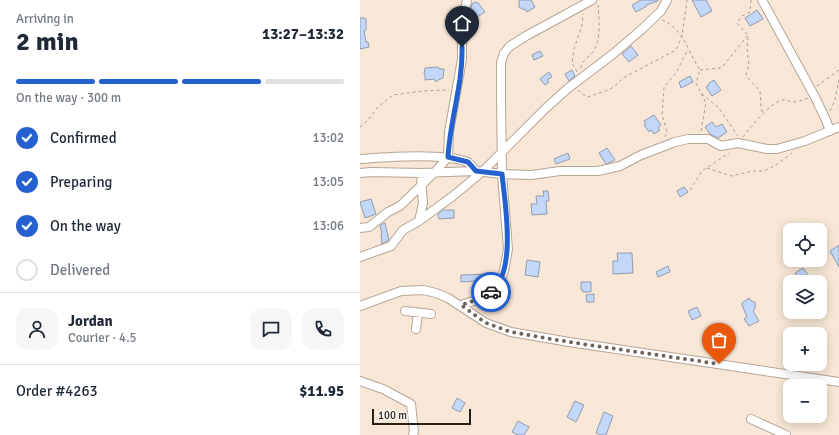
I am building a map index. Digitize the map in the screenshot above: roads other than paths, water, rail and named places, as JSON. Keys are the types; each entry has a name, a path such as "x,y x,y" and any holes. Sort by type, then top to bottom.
{"street":[{"path":"360,228 369,227 388,212 400,206 435,172 448,157 449,132 458,89 462,59 462,22 467,0"},
{"path":"461,305 480,299 497,287 504,271 508,249 502,174 501,63 504,53 510,46 526,36 592,0"},
{"path":"360,257 391,246 403,230 419,221 453,196 502,152 567,89 613,54 654,18 661,11 667,0"},
{"path":"762,0 813,93 830,131"},
{"path":"360,173 479,172 531,174 560,171 598,170 620,166 661,147 688,139 708,139 721,146 738,143 760,148 777,149 805,142 839,127"},
{"path":"360,159 448,157 468,162 479,172"},
{"path":"419,221 423,203 421,173"},
{"path":"360,306 400,291 412,290 436,293 461,305 486,323 511,332 839,382"},
{"path":"405,311 431,314"},
{"path":"416,329 418,313"},
{"path":"360,380 383,389 411,404 413,435"},
{"path":"751,419 786,435"}]}
